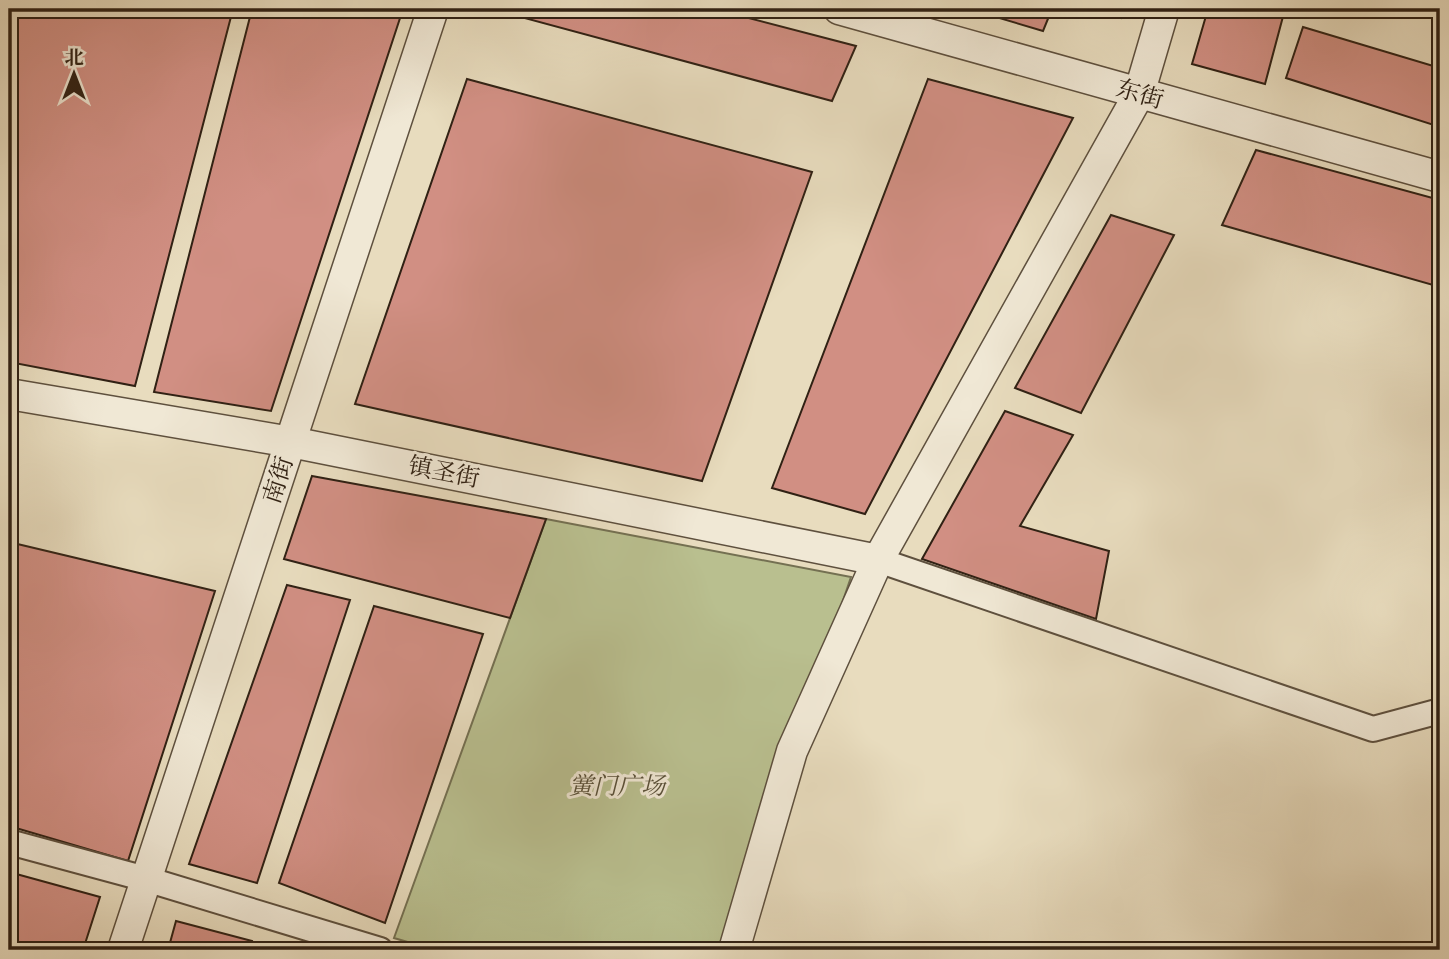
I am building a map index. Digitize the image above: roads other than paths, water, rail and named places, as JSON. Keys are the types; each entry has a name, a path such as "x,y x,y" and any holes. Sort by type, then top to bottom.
{"street":[{"name":"南街","path":"123,950 433,9"},
{"name":"东街","path":"839,9 1440,177"},
{"path":"734,950 792,751 878,560 1139,94 1164,9"},
{"name":"镇圣街","path":"9,394 291,442 878,560"},
{"path":"878,560 1373,729 1440,711"},
{"path":"9,842 146,879 380,950"}],"park label":[{"name":"黉门广场","path":"617,786"}]}
